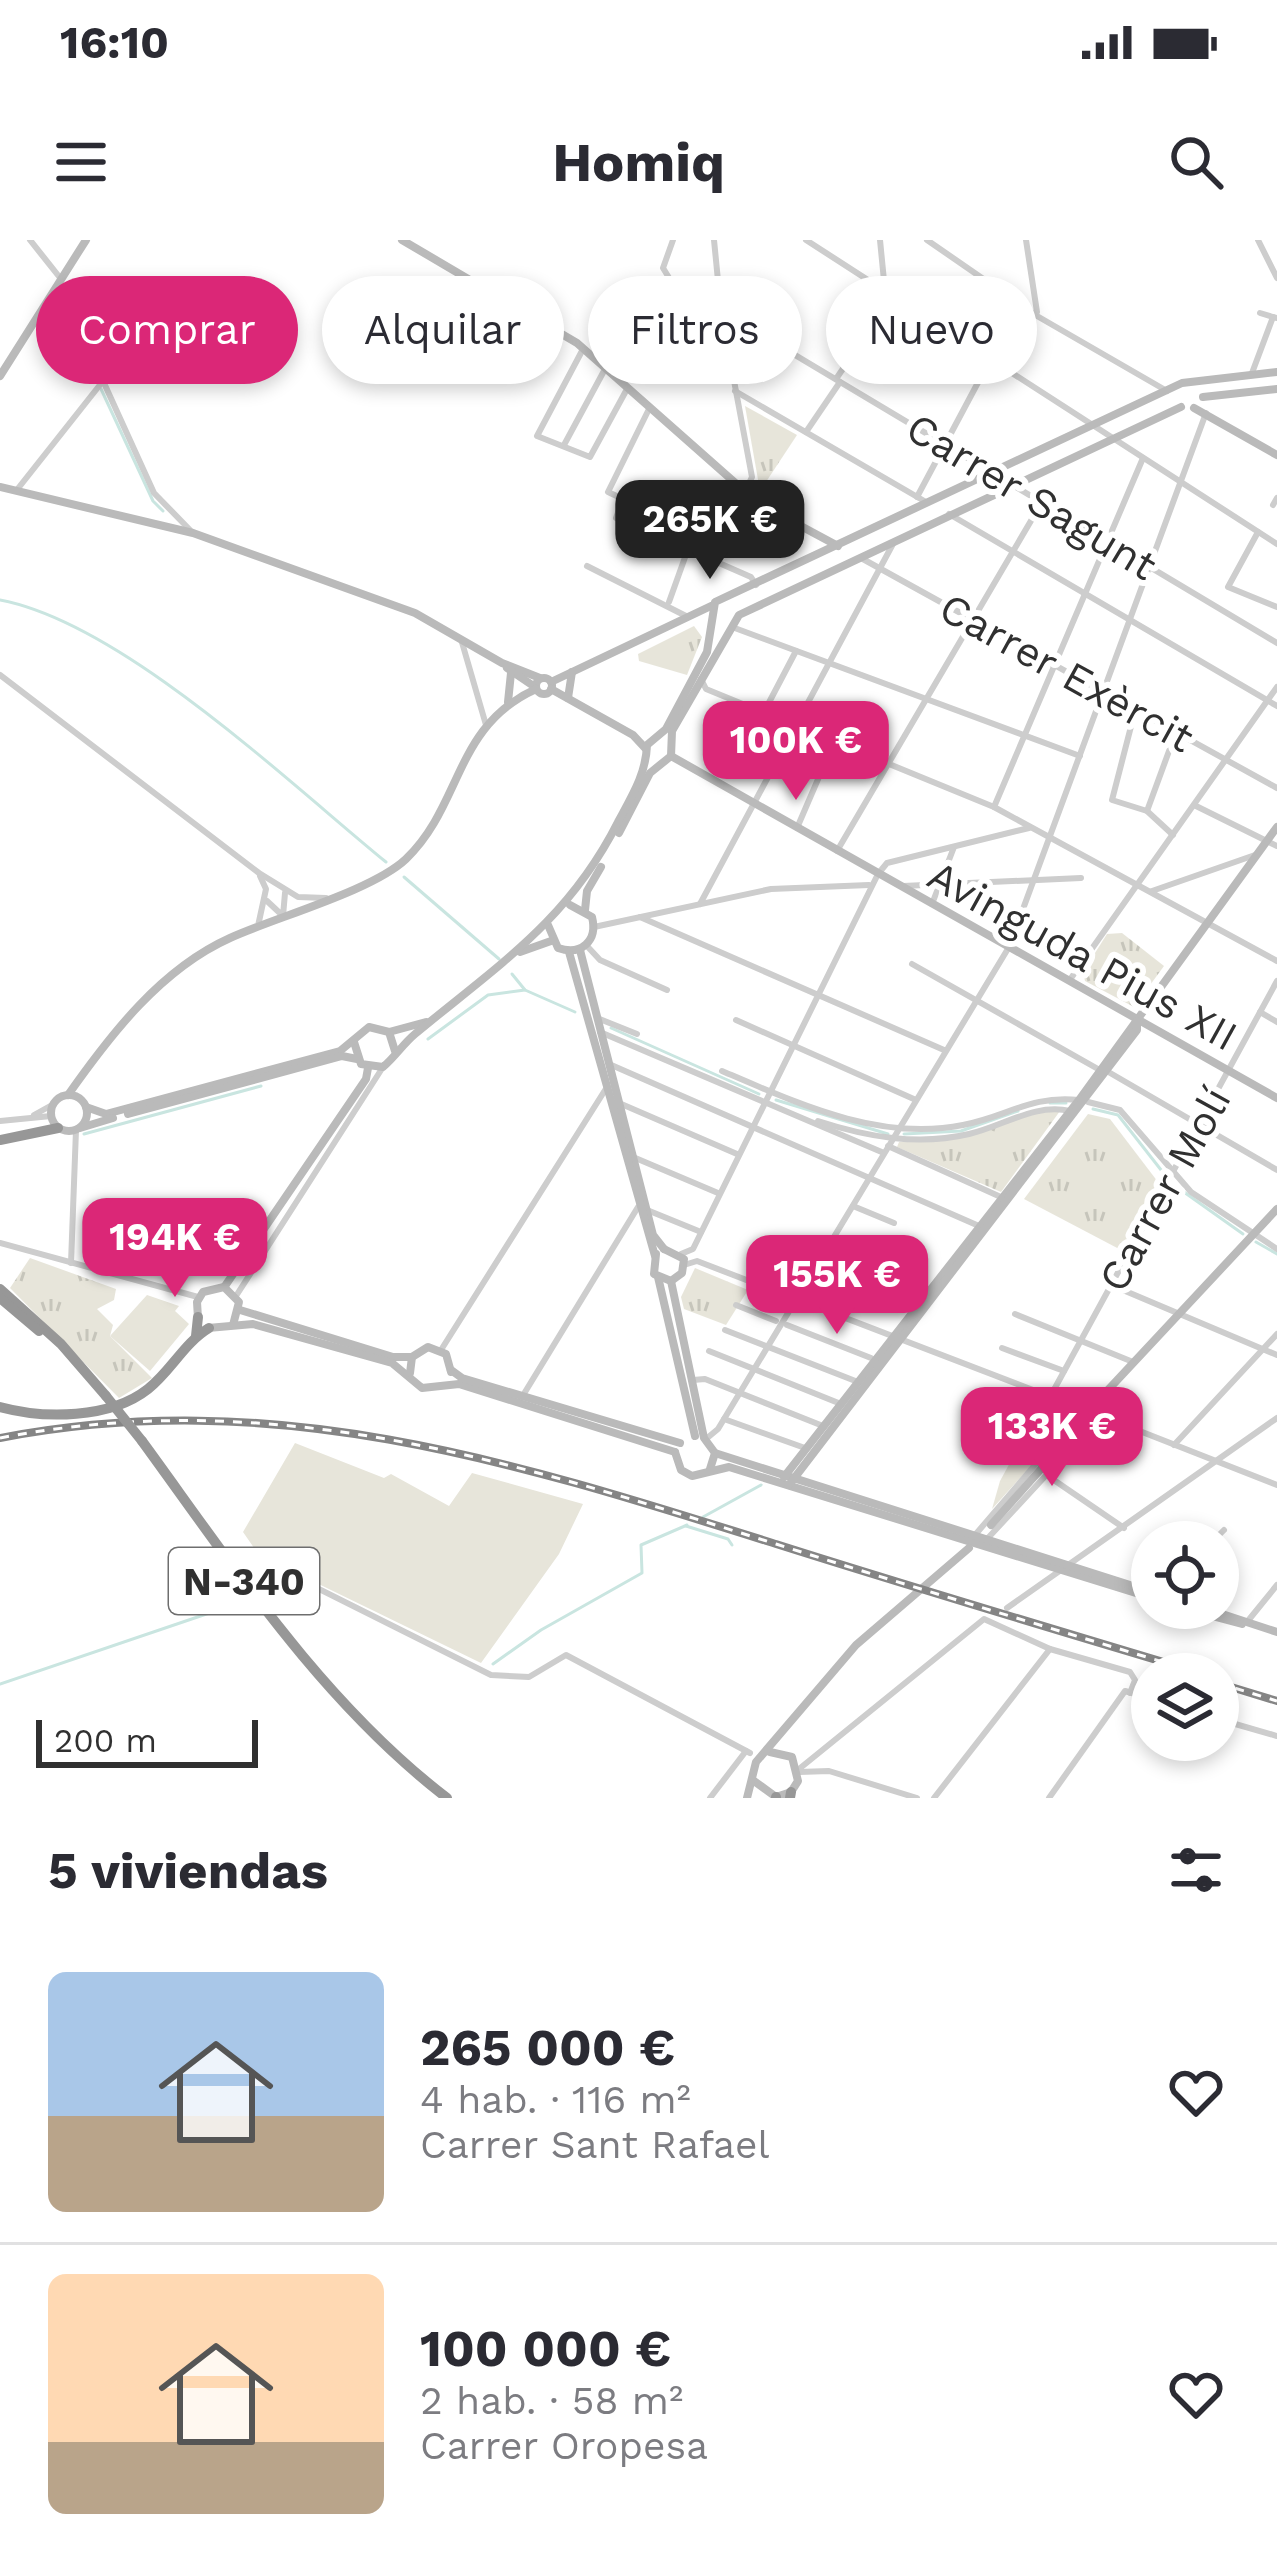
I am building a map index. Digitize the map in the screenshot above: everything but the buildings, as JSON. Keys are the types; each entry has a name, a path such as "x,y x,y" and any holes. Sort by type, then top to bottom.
{"highway":[{"path":"0,1137 62,1122"},
{"name":"N-340","path":"0,1289 61,1344 106,1396 296,1649 403,1758 460,1798"},
{"name":"N-340","path":"0,1298 106,1396"},
{"path":"196,1336 197,1307"},
{"path":"0,1407 59,1414 126,1402 167,1371 196,1336 209,1328"},
{"path":"403,1758 447,1798"}],"main road":[{"path":"64,276 86,240"},
{"path":"402,240 588,354"},
{"path":"0,376 36,320"},
{"path":"0,487 193,532 416,613 537,685 544,694 572,672 1190,381 1277,372"},
{"path":"1190,381 1201,388 1203,397"},
{"path":"622,384 745,492 838,546"},
{"path":"1194,408 1203,397 1277,389"},
{"path":"1172,390 1181,406"},
{"path":"702,1438 671,1281 683,1260 664,1249 642,1209 583,948 594,927 585,910 587,891 650,773 671,750 672,731 700,678 739,615 1181,406 1205,412 1277,454"},
{"path":"728,600 739,615"},
{"path":"712,606 706,652 650,745 596,866 568,904 551,915 548,925 551,940 568,952 607,1088 633,1157 643,1225 702,1438 715,1453 789,1481 1067,1566"},
{"path":"688,617 730,628"},
{"path":"502,663 537,685 551,685 650,745 660,764"},
{"path":"508,702 511,671"},
{"path":"568,698 572,672"},
{"path":"62,1122 81,1076 177,967 257,926 382,875 410,855 486,725 508,702 537,685"},
{"name":"Avinguda Pius XII","path":"650,745 671,750 837,851 1276,1096"},
{"path":"1103,1072 1107,1058 1277,827"},
{"path":"568,904 585,910"},
{"path":"62,1122 342,1057 357,1059 368,1068 383,1067 548,925"},
{"path":"518,953 551,940"},
{"path":"568,952 583,948"},
{"path":"73,1096 106,1114 354,1042 369,1027 389,1032 439,1016"},
{"path":"789,1481 1137,1030 1137,1020"},
{"path":"389,1032 395,1053"},
{"path":"354,1042 357,1059"},
{"path":"224,1287 359,1089 368,1068"},
{"path":"984,1228 1070,1111 1083,1101"},
{"path":"62,1122 86,1107"},
{"path":"991,1526 1277,1209"},
{"path":"655,1256 664,1249"},
{"path":"658,1277 671,1281"},
{"path":"233,1324 240,1310 236,1296 224,1287 209,1288 197,1307 209,1328 233,1324 272,1329 410,1374 422,1388 445,1384 678,1448 702,1438"},
{"path":"240,1310 393,1357 412,1357 428,1347 441,1350 452,1370 678,1448"},
{"path":"789,1481 806,1448 898,1338"},
{"path":"410,1374 412,1357"},
{"path":"445,1384 452,1370"},
{"path":"678,1448 686,1474 729,1468 789,1481 988,1538 1131,1588"},
{"path":"710,1471 715,1453"},
{"path":"747,1798 757,1755 786,1731 856,1645 969,1548"},
{"path":"1239,1620 1249,1624"},
{"path":"1239,1622 1277,1632"},
{"path":"754,1781 770,1797 795,1782 786,1731"},
{"path":"757,1755 788,1754"}],"street":[{"path":"30,240 56,276"},
{"name":"Carrer Sagunt","path":"670,276 664,256 673,240"},
{"path":"714,240 718,276"},
{"path":"806,240 862,276"},
{"path":"880,240 886,276"},
{"path":"927,240 979,276"},
{"path":"1026,240 1031,276"},
{"path":"1258,240 1277,278"},
{"path":"1252,374 1275,318 1260,313"},
{"path":"1037,316 1172,390"},
{"path":"583,349 537,436 590,458 627,389"},
{"path":"16,491 102,384"},
{"path":"105,384 154,493 193,532"},
{"path":"564,447 597,384"},
{"path":"735,384 752,476 745,492"},
{"path":"806,433 836,384"},
{"name":"Carrer Sagunt","path":"843,384 1277,643"},
{"path":"917,497 977,384"},
{"path":"1027,384 1277,544"},
{"path":"736,391 929,503"},
{"path":"649,409 608,492 623,499 616,518 751,577 756,585"},
{"path":"702,1438 724,1419 1009,947 1205,412"},
{"path":"994,807 1143,458"},
{"path":"837,851 1042,502"},
{"path":"948,514 1277,706"},
{"path":"1258,532 1228,587 1277,607"},
{"path":"700,904 896,538"},
{"path":"668,603 688,549"},
{"name":"Carrer Exèrcit","path":"858,556 1277,788"},
{"path":"587,566 688,617"},
{"path":"730,628 1080,756"},
{"path":"461,639 486,725"},
{"path":"764,713 796,651"},
{"path":"0,675 259,873 285,890 326,898"},
{"path":"700,678 706,689 994,807 1277,961"},
{"path":"1069,982 1277,687"},
{"path":"1135,710 1112,800 1147,811 1173,835"},
{"path":"1147,811 1176,732"},
{"path":"797,828 834,742"},
{"path":"1194,805 1277,845"},
{"path":"683,1260 693,1249 878,874 887,863 1030,828"},
{"path":"932,904 954,847"},
{"path":"1152,891 1255,855"},
{"path":"257,926 265,898 259,873"},
{"path":"899,886 1081,878"},
{"path":"594,927 771,889 870,885"},
{"path":"265,898 283,916 288,904 285,890"},
{"path":"640,917 946,1051"},
{"path":"583,948 667,990"},
{"path":"912,964 1277,1170"},
{"name":"Carrer Molí","path":"1050,1397 1277,981"},
{"path":"1260,1012 1277,1022"},
{"path":"597,1018 637,1034"},
{"path":"736,1020 916,1100"},
{"path":"601,1032 775,1108 888,1146 962,1136 1040,1109 1070,1111"},
{"path":"609,1064 984,1228"},
{"path":"236,1296 383,1067"},
{"path":"722,1071 873,1126 959,1126 1038,1097 1120,1110 1172,1174 1214,1211 1277,1249"},
{"path":"441,1350 607,1088"},
{"path":"593,1112 616,1107 739,1155"},
{"path":"775,1108 873,1138 1003,1198"},
{"path":"1106,1108 1113,1118"},
{"path":"0,1121 32,1117 62,1122 73,1150 71,1263"},
{"path":"633,1157 720,1193"},
{"path":"853,1205 894,1223"},
{"path":"521,1396 627,1225 642,1209 701,1232"},
{"path":"1266,1220 1277,1226"},
{"path":"627,1225 643,1225"},
{"path":"832,1240 879,1258"},
{"path":"0,1243 186,1298 197,1307"},
{"path":"693,1249 697,1261"},
{"path":"683,1260 697,1261 1273,1484 1277,1472"},
{"path":"811,1275 864,1296"},
{"path":"1111,1285 1277,1355"},
{"path":"736,1305 776,1321"},
{"path":"1015,1314 1136,1364"},
{"path":"787,1325 871,1358"},
{"path":"725,1330 858,1382"},
{"path":"1174,1445 1277,1334"},
{"path":"1003,1348 1064,1371"},
{"path":"709,1352 841,1404"},
{"path":"692,1381 705,1379 823,1426"},
{"path":"975,1534 1069,1429 1092,1412"},
{"path":"988,1538 1046,1476 1092,1412"},
{"path":"1007,1608 1277,1418"},
{"path":"724,1419 806,1448"},
{"path":"1069,1429 1082,1424"},
{"path":"1046,1476 1124,1528"},
{"path":"251,1555 491,1675 530,1677 566,1655 757,1755 710,1798"},
{"path":"1249,1624 1277,1585"},
{"path":"795,1782 810,1755 984,1619 1050,1649 1130,1672 1135,1680 1049,1798"},
{"path":"934,1798 1050,1649"},
{"path":"1127,1692 1131,1693"},
{"path":"1239,1725 1277,1736"},
{"path":"788,1754 810,1755"},
{"path":"795,1782 829,1771 917,1798"}],"green space":[{"path":"745,406 797,435 760,491"},
{"path":"694,626 702,637 687,675 639,661 638,654"},
{"path":"1122,933 1164,966 1134,1007 1085,981 1083,972 1107,934"},
{"path":"1041,1111 1060,1111 1001,1192 897,1147 899,1142 945,1139"},
{"path":"1088,1114 1110,1119 1158,1182 1121,1250 1024,1199"},
{"path":"30,1258 116,1289 114,1300 97,1309 113,1325 110,1336 152,1378 119,1398 10,1288"},
{"path":"695,1268 748,1290 726,1325 684,1309 681,1297"},
{"path":"147,1295 179,1306 175,1311 189,1324 150,1371 110,1336"},
{"path":"1043,1402 1076,1416 992,1509 1000,1481"},
{"path":"295,1443 384,1478 391,1474 449,1506 472,1473 583,1504 559,1554 481,1663 259,1555 243,1532"}],"waterway":[{"path":"101,389 153,501 163,511"},
{"path":"0,600 48,615 150,672 253,750 386,862"},
{"path":"404,877 499,959"},
{"path":"512,974 525,990 575,1012"},
{"path":"428,1039 488,995 525,990"},
{"path":"611,1028 759,1094"},
{"path":"84,1134 261,1086"},
{"path":"776,1100 888,1134"},
{"path":"1050,1103 1066,1103"},
{"path":"1093,1109 1118,1115 1165,1175"},
{"path":"904,1134 961,1131 1018,1111"},
{"path":"1174,1185 1243,1234"},
{"path":"1256,1242 1277,1254"},
{"path":"703,1517 761,1485"},
{"path":"493,1664 541,1630 642,1573 641,1545 687,1525"},
{"path":"686,1526 728,1539 732,1545"},
{"path":"0,1684 227,1607"}],"railway":[{"path":"0,1438 102,1424 201,1421 394,1440 583,1485 1134,1653"},
{"path":"1239,1689 1277,1701"}]}
